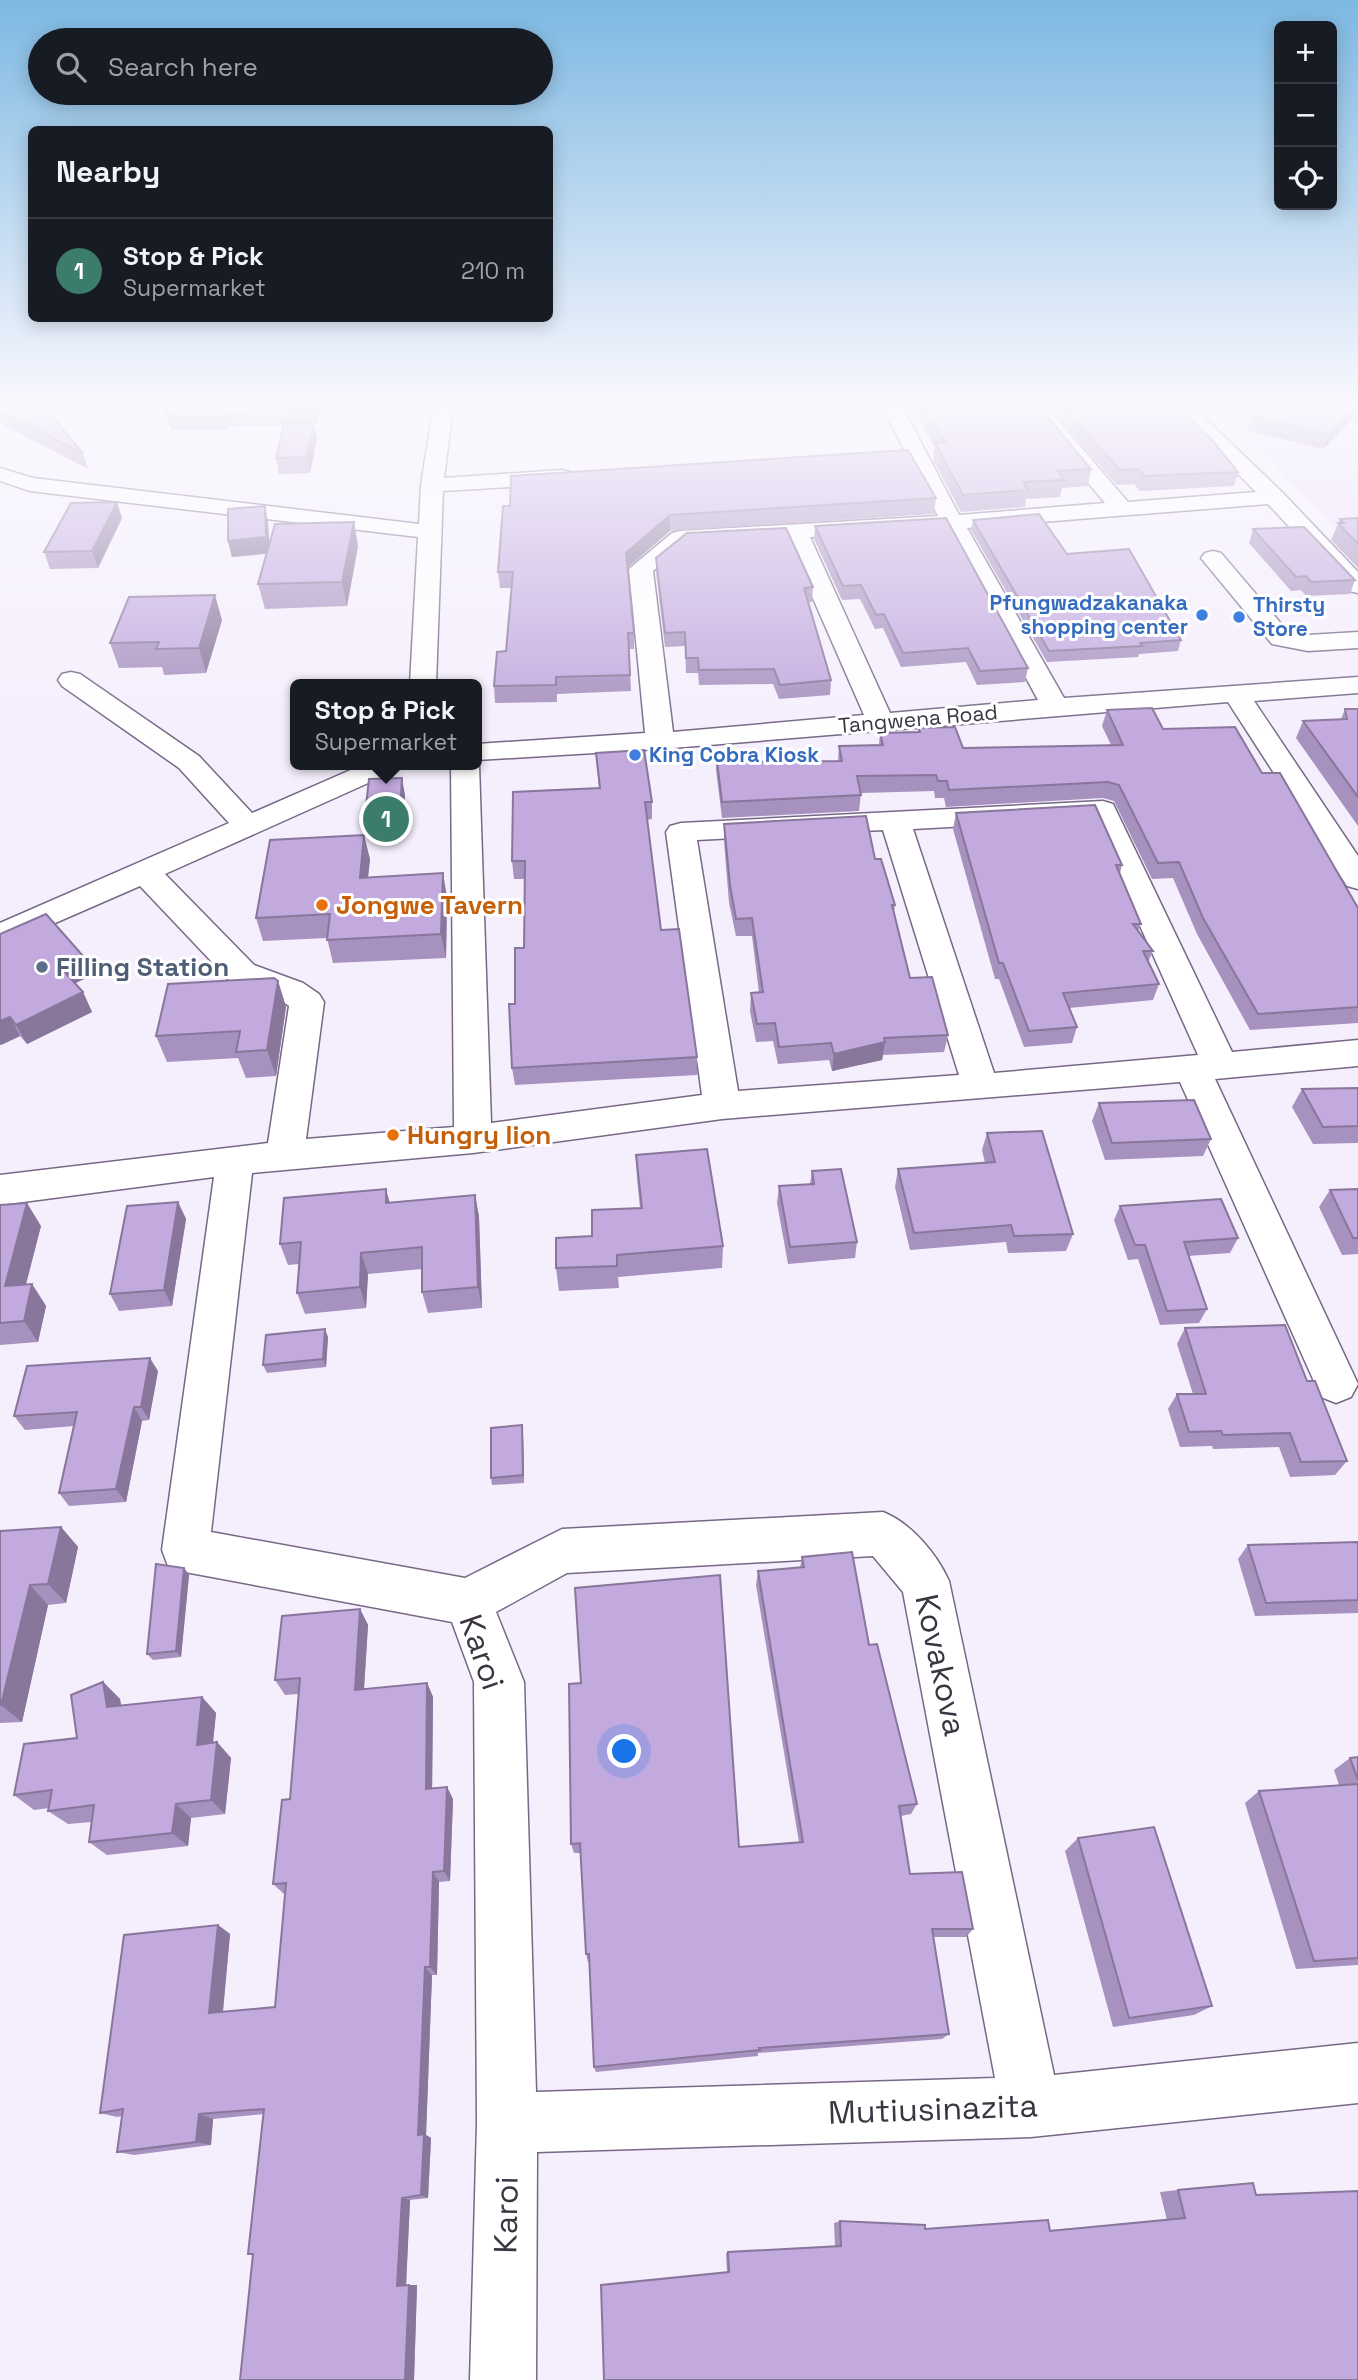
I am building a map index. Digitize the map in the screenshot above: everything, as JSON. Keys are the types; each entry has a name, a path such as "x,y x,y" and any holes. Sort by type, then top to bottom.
{"street":[{"path":"269,513 430,532"},
{"path":"423,679 431,513"},
{"path":"947,513 1055,707"},
{"path":"660,741 641,569 680,538 1060,513"},
{"path":"1289,513 1358,586"},
{"path":"796,532 881,723"},
{"path":"1213,558 1281,639 1308,643 1358,640"},
{"path":"71,680 189,762 247,825"},
{"name":"Tangwena Road","path":"482,752 660,741 1055,707 1358,685"},
{"path":"1237,695 1358,879"},
{"path":"0,936 374,770"},
{"path":"465,770 473,1139"},
{"path":"722,1107 681,832 1103,810 1336,1384"},
{"path":"895,821 981,1087"},
{"path":"145,872 242,973 291,991 307,1002 285,1156"},
{"path":"0,1190 235,1160 473,1139 722,1107 1358,1053"},
{"name":"Karoi","path":"235,1160 185,1550 467,1602 499,1682 507,2123 503,2380"},
{"name":"Kovakova","path":"467,1602 562,1551 883,1534 925,1581 1031,2107"},
{"name":"Mutiusinazita","path":"507,2123 1031,2107 1358,2073"}],"shaded area":[{"path":"1321,513 1358,513 1358,528 1337,529"}],"building":[{"path":"65,513 111,513 92,551 44,552"},
{"path":"228,513 265,513 266,537 228,541"},
{"path":"502,513 700,513 670,515 626,553 634,633 628,633 630,675 556,677 556,685 494,686 497,652 506,651 513,572 498,572"},
{"path":"1039,514 1067,554 1129,549 1181,640 1140,643 1142,646 1049,651 973,520"},
{"path":"946,518 1028,668 980,671 968,648 903,653 884,614 876,615 861,585 843,586 815,526"},
{"path":"1358,518 1358,544 1338,523 1344,523 1340,519"},
{"path":"354,522 342,582 258,584 275,524"},
{"path":"1304,527 1355,580 1311,582 1306,576 1296,577 1253,529"},
{"path":"786,528 813,587 804,588 831,680 780,685 774,669 699,670 698,658 686,658 685,632 665,633 656,558 687,533"},
{"path":"215,595 199,648 156,649 159,642 110,643 129,597"},
{"path":"1152,708 1163,729 1235,727 1262,773 1280,773 1358,908 1358,1007 1258,1014 1203,918 1179,862 1158,863 1119,785 1108,782 949,790 947,781 938,781 936,775 857,776 861,795 722,802 716,753 749,752 751,762 842,761 839,746 883,745 880,733 920,732 918,728 955,727 963,748 1123,745 1107,710"},
{"path":"1345,709 1358,709 1358,797 1303,721 1347,719"},
{"path":"644,750 652,802 645,802 661,930 679,929 697,1057 512,1068 509,1004 515,1004 515,948 524,948 525,861 512,861 513,792 600,788 596,753"},
{"path":"402,778 400,813 365,815 369,779"},
{"path":"1095,805 1122,865 1116,865 1141,924 1133,924 1153,951 1143,951 1159,984 1063,993 1077,1027 1029,1031 1003,963 999,963 956,813"},
{"path":"866,816 875,859 881,859 895,905 892,905 910,978 932,977 948,1035 884,1038 885,1042 834,1054 831,1043 779,1047 775,1023 757,1024 751,993 763,992 752,918 736,919 724,824"},
{"path":"364,835 360,878 443,873 441,934 327,940 330,914 256,918 270,840"},
{"path":"46,914 83,956 60,967 83,992 16,1025 10,1017 0,1021 0,934"},
{"path":"274,978 278,981 267,1050 236,1052 240,1031 156,1036 168,984"},
{"path":"1358,1088 1358,1126 1323,1127 1302,1089"},
{"path":"1194,1100 1211,1139 1112,1143 1099,1103"},
{"path":"1042,1131 1073,1234 1014,1236 1011,1225 914,1233 898,1169 995,1162 987,1133"},
{"path":"707,1149 723,1246 617,1255 617,1266 556,1268 556,1238 592,1236 592,1210 642,1208 636,1155"},
{"path":"841,1169 857,1242 790,1247 779,1186 814,1184 812,1171"},
{"path":"386,1189 386,1203 475,1195 478,1287 422,1292 422,1247 361,1253 360,1287 297,1293 301,1242 280,1244 284,1198"},
{"path":"1358,1189 1358,1238 1353,1238 1330,1190"},
{"path":"1221,1199 1238,1238 1184,1242 1207,1309 1167,1311 1145,1245 1135,1245 1120,1206"},
{"path":"178,1202 164,1290 110,1294 127,1206"},
{"path":"27,1203 5,1286 32,1284 24,1321 0,1323 0,1205"},
{"path":"1285,1325 1307,1381 1315,1381 1347,1461 1301,1462 1290,1433 1223,1435 1221,1431 1189,1432 1177,1394 1206,1394 1185,1328"},
{"path":"325,1329 323,1359 263,1365 266,1335"},
{"path":"150,1358 141,1407 134,1407 116,1489 59,1493 77,1412 14,1416 27,1366"},
{"path":"522,1425 523,1475 491,1478 491,1428"},
{"path":"61,1527 48,1584 30,1585 0,1705 0,1531"},
{"path":"1358,1542 1358,1600 1266,1603 1248,1545"},
{"path":"852,1552 869,1645 877,1644 917,1804 899,1806 910,1874 962,1872 973,1929 932,1929 949,2034 759,2048 760,2050 594,2067 580,1843 571,1844 569,1684 581,1683 575,1588 720,1575 739,1847 803,1842 758,1571 804,1567 802,1557"},
{"path":"156,1564 184,1568 176,1651 147,1654"},
{"path":"360,1609 355,1690 427,1683 426,1789 447,1787 444,1871 433,1872 430,1967 425,1967 418,2135 424,2134 421,2195 402,2198 397,2286 409,2285 405,2380 240,2380 253,2254 248,2254 264,2109 199,2114 196,2142 117,2152 123,2109 100,2113 124,1935 218,1925 209,2013 275,2007 286,1883 273,1884 282,1800 290,1799 300,1678 275,1680 282,1616"},
{"path":"103,1682 107,1707 202,1697 197,1745 217,1742 211,1800 176,1804 172,1833 89,1842 94,1805 48,1811 52,1790 14,1795 24,1744 77,1738 71,1695"},
{"path":"1358,1757 1358,1780 1350,1758"},
{"path":"1358,1784 1358,1958 1314,1961 1259,1791"},
{"path":"1154,1827 1212,2006 1129,2018 1078,1838"},
{"path":"1253,2183 1256,2195 1358,2191 1358,2380 604,2380 601,2285 729,2272 728,2252 841,2246 840,2221 925,2225 925,2229 1048,2220 1050,2231 1185,2218 1178,2190"}],"place":[{"name":"Pfungwadzakanaka shopping center","path":"1202,615"},
{"name":"Thirsty Store","path":"1239,617"},
{"name":"King Cobra Kiosk","path":"635,755"},
{"name":"Stop & Pick","path":"386,819"},
{"name":"Jongwe Tavern","path":"322,905"},
{"name":"Filling Station","path":"42,967"},
{"name":"Hungry lion","path":"393,1135"}]}
